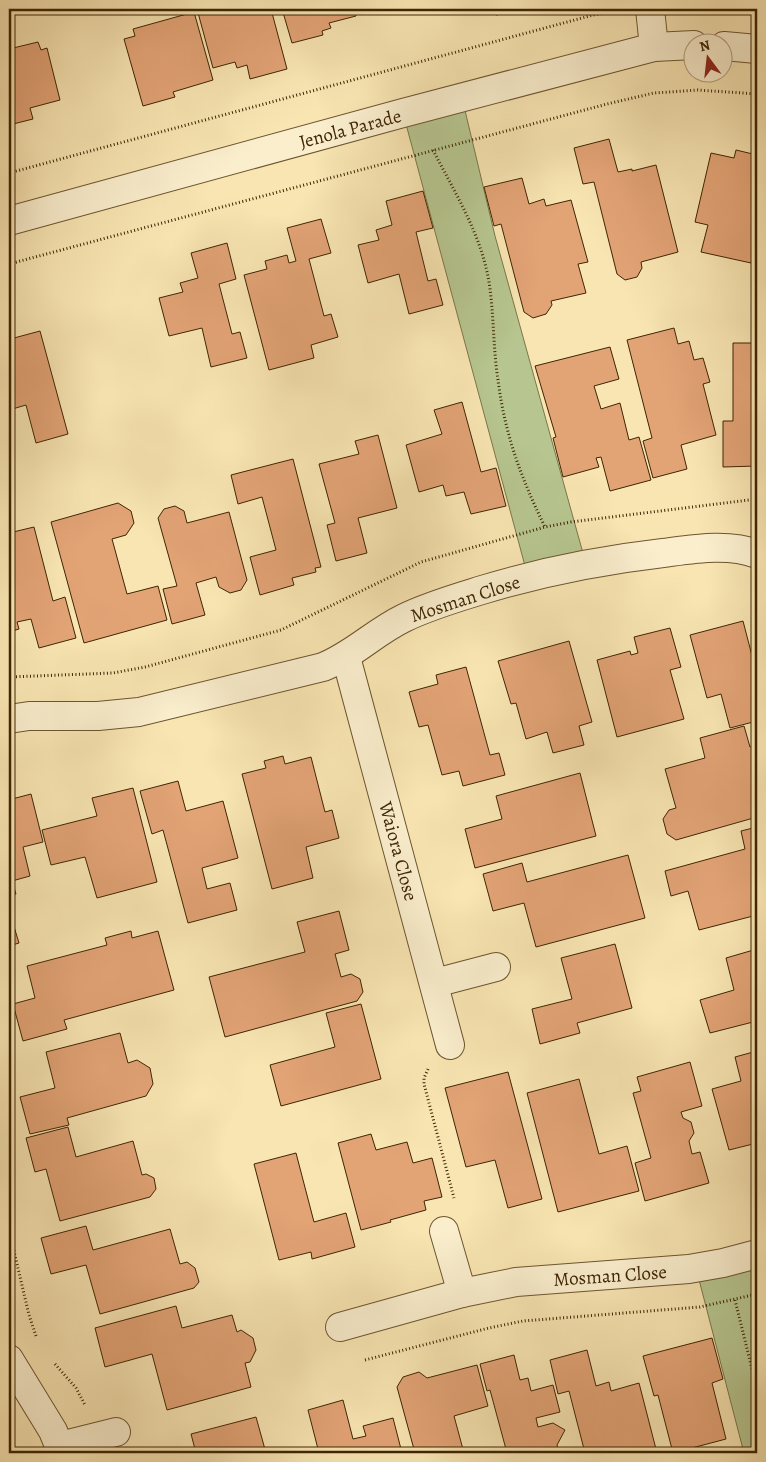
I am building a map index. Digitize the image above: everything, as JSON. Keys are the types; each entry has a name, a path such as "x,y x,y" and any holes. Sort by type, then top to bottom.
{"street":[{"path":"650,9 654,47"},
{"name":"Jenola Parade","path":"9,221 654,47 684,46"},
{"path":"734,47 757,49"},
{"name":"Mosman Close","path":"9,719 29,716 98,716 139,712 323,667 346,657 371,637 405,617 451,599 528,577 614,559 687,550 731,548 757,554"},
{"name":"Waiora Close","path":"346,657 435,983 450,1045"},
{"path":"435,983 496,968"},
{"path":"444,1231 462,1293"},
{"name":"Mosman Close","path":"340,1327 462,1293 516,1282 689,1269 757,1254"},
{"path":"9,1359 45,1416 61,1450 116,1432"}],"path":[{"path":"9,173 618,10"},
{"path":"9,264 559,116 654,94 698,90 757,94"},
{"path":"433,150 475,232 489,282 502,408 524,484 545,527"},
{"path":"444,1231 457,1215 457,1210 424,1084 427,1071 450,1045"},
{"path":"9,1230 29,1315 39,1341"},
{"path":"365,1360 523,1321 700,1307 757,1294"},
{"path":"735,1300 757,1385"},
{"path":"51,1359 76,1388 86,1408"}],"green space":[{"path":"462,98 495,236 586,564 528,577 403,113"},
{"path":"757,1267 757,1453 744,1453 696,1268"}],"building":[{"path":"197,9 271,9 287,69 250,79 247,65 237,68 235,62 213,68"},
{"path":"282,9 354,9 356,16 329,23 331,28 322,31 323,35 292,43"},
{"path":"495,9 528,9 496,15"},
{"path":"194,12 213,80 173,92 175,97 143,106 124,39 135,36 133,29"},
{"path":"38,42 41,50 47,48 60,100 30,108 33,119 9,125 9,49"},
{"path":"609,139 618,172 632,169 632,171 656,165 678,252 641,262 642,268 637,277 625,280 617,274 594,182 583,184 574,148"},
{"path":"736,150 757,155 757,234 751,263 701,252 708,225 695,222 711,153 734,158"},
{"path":"522,178 529,204 544,199 546,206 571,200 588,262 578,264 586,293 551,301 552,305 546,314 533,318 524,312 501,224 494,226 484,187"},
{"path":"423,191 433,228 416,232 428,281 436,279 443,305 409,314 399,274 368,283 358,245 379,240 376,230 392,225 386,201"},
{"path":"321,219 331,253 309,259 324,316 331,314 338,337 311,345 314,358 269,370 244,275 267,269 265,261 287,255 289,263 296,261 287,228"},
{"path":"227,243 236,279 219,284 232,334 240,332 247,358 211,367 202,328 169,336 159,298 183,292 180,283 198,278 191,253"},
{"path":"11,326 14,338 40,331 68,434 36,443 26,405 9,410 9,327"},
{"path":"674,328 678,344 689,341 694,360 703,358 710,382 703,384 716,435 681,445 687,469 653,478 643,441 652,438 627,340"},
{"path":"757,336 757,466 723,467 723,421 733,421 733,343 755,343 755,337"},
{"path":"610,347 619,379 594,386 601,409 620,403 629,440 639,437 651,480 610,491 601,457 596,458 599,467 563,477 553,438 556,437 535,366"},
{"path":"462,402 481,472 496,468 506,506 471,514 464,492 446,496 443,485 419,492 406,445 442,434 434,410"},
{"path":"378,435 397,508 358,518 367,553 336,561 327,525 335,523 319,464 359,454 355,441"},
{"path":"293,459 321,567 315,568 316,572 292,578 294,585 260,595 250,557 276,550 262,497 238,504 231,475"},
{"path":"118,503 131,511 134,523 126,535 112,539 127,594 158,586 167,620 84,643 51,522"},
{"path":"175,506 184,511 187,523 229,512 247,580 241,590 230,593 219,587 216,577 196,583 205,615 172,624 163,589 177,586 158,518 164,509"},
{"path":"34,527 53,601 65,597 76,638 39,648 31,619 17,622 19,629 9,632 9,533"},
{"path":"743,621 757,675 757,721 730,728 721,694 707,698 690,635"},
{"path":"670,628 681,667 670,670 684,719 617,737 597,660 630,651 631,655 638,653 634,637"},
{"path":"569,641 592,722 579,726 584,745 553,753 547,732 526,739 516,703 511,704 498,661"},
{"path":"466,667 490,755 499,753 505,775 463,786 459,771 442,775 428,725 419,727 409,692 438,684 436,675"},
{"path":"744,726 750,747 754,745 757,747 757,817 676,840 667,834 663,819 669,810 676,808 665,769 705,758 700,738"},
{"path":"283,756 285,764 311,757 325,812 332,810 339,838 306,847 313,878 272,889 242,774 266,768 264,761"},
{"path":"580,773 596,836 475,868 465,829 502,819 496,796"},
{"path":"178,781 186,811 223,801 238,858 202,868 207,889 230,883 237,910 188,923 163,830 152,834 140,791"},
{"path":"133,788 157,882 97,898 85,857 51,865 42,830 97,816 92,798"},
{"path":"9,794 11,794 12,799 31,794 43,842 23,847 30,876 12,881 16,894 9,896"},
{"path":"757,827 757,915 699,930 688,891 671,896 665,871 745,849 741,831"},
{"path":"628,855 645,918 536,947 524,903 493,911 483,874 522,863 527,882"},
{"path":"339,911 349,950 335,954 341,977 351,974 360,979 363,992 357,1001 225,1037 209,977 305,952 297,922"},
{"path":"12,920 19,943 9,946 9,921"},
{"path":"131,931 132,938 158,931 174,990 64,1020 67,1029 23,1041 13,1004 35,998 27,966 107,945 105,938"},
{"path":"615,944 632,1008 577,1023 580,1033 540,1044 532,1009 572,999 561,958"},
{"path":"757,949 757,1021 710,1033 700,1000 734,990 726,958"},
{"path":"361,1004 381,1079 281,1106 270,1065 335,1047 326,1013"},
{"path":"120,1033 128,1063 137,1060 150,1068 153,1084 146,1096 67,1118 69,1125 30,1134 20,1097 55,1088 46,1052"},
{"path":"757,1051 757,1143 729,1150 712,1089 741,1081 735,1057"},
{"path":"690,1062 702,1106 681,1112 683,1118 691,1122 694,1133 689,1141 692,1154 700,1152 709,1183 645,1201 635,1163 651,1158 633,1093 641,1091 637,1077"},
{"path":"508,1072 542,1199 508,1208 495,1160 466,1167 445,1088"},
{"path":"579,1079 599,1154 627,1146 639,1191 558,1212 527,1093"},
{"path":"68,1127 76,1157 133,1141 142,1175 146,1174 154,1178 156,1189 150,1197 60,1221 46,1169 35,1172 26,1138"},
{"path":"371,1134 376,1150 407,1142 413,1163 432,1158 442,1197 424,1201 426,1210 361,1230 338,1143"},
{"path":"296,1153 314,1222 346,1213 355,1247 312,1259 311,1252 279,1260 254,1164"},
{"path":"86,1226 93,1250 170,1229 180,1264 187,1262 195,1268 199,1282 194,1288 100,1314 86,1265 51,1274 41,1238"},
{"path":"176,1306 182,1328 232,1315 237,1332 241,1330 253,1338 256,1350 250,1362 245,1363 251,1387 167,1410 152,1354 105,1367 95,1328"},
{"path":"712,1338 723,1379 712,1383 726,1439 673,1453 658,1395 654,1396 643,1356"},
{"path":"587,1350 596,1386 609,1382 611,1391 639,1383 657,1453 585,1453 569,1391 558,1394 550,1360"},
{"path":"514,1355 520,1380 528,1378 531,1391 553,1385 560,1412 536,1418 538,1427 553,1423 565,1430 557,1445 559,1453 507,1453 490,1390 487,1391 480,1364"},
{"path":"477,1365 488,1406 454,1416 464,1453 415,1453 397,1387 403,1377 419,1372 427,1378"},
{"path":"343,1400 353,1439 366,1436 363,1426 393,1418 402,1453 319,1453 308,1410"},
{"path":"256,1417 266,1453 196,1453 191,1434"}]}
